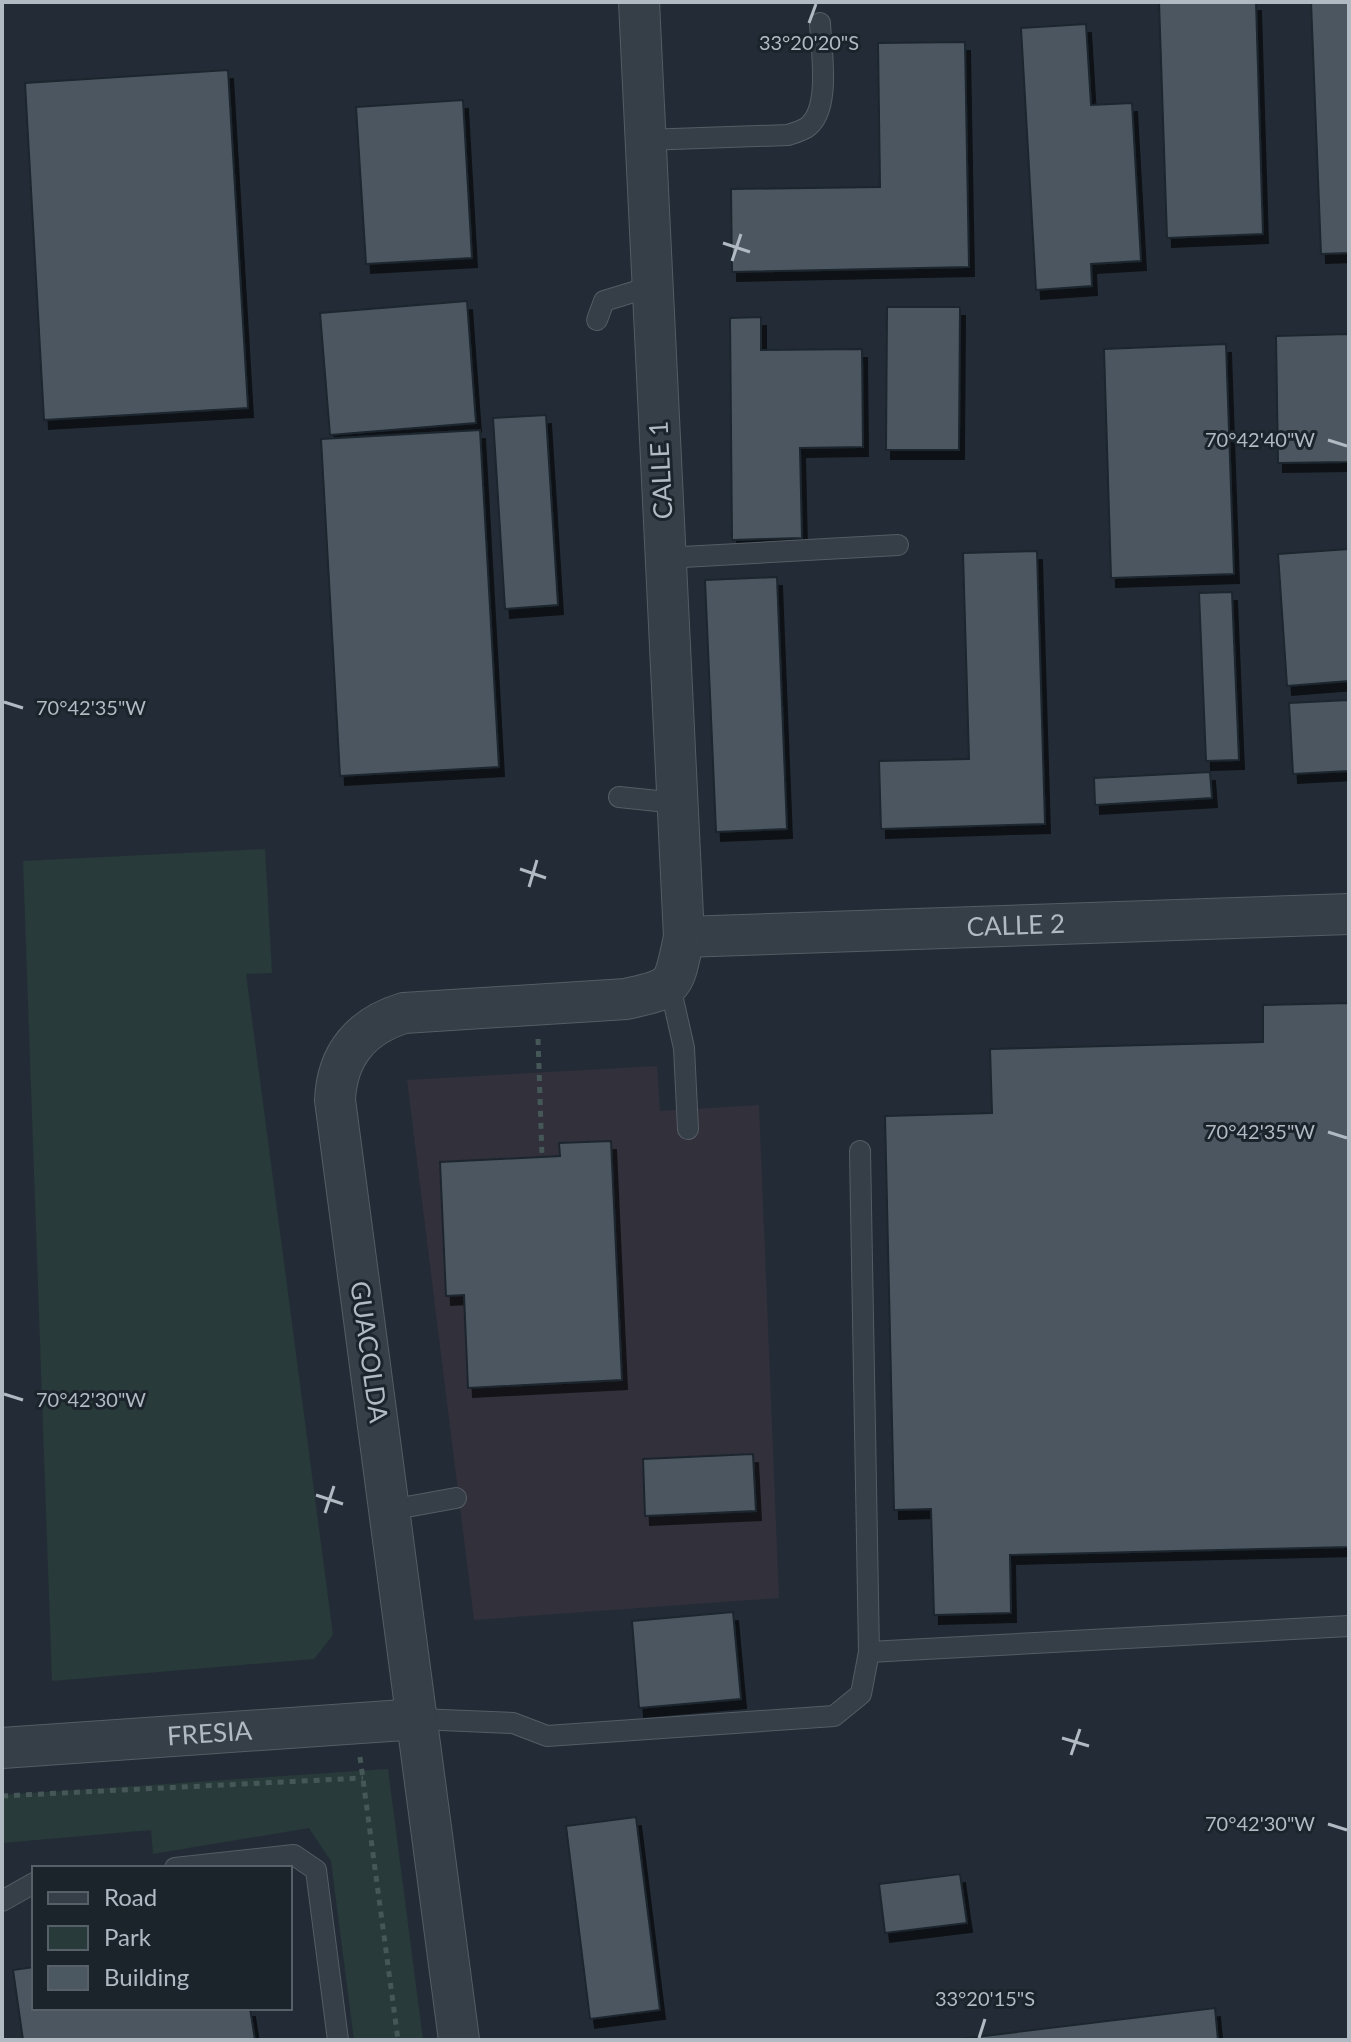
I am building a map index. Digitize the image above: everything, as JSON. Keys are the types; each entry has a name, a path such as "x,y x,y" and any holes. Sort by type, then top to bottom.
{"street":[{"name":"CALLE 1","path":"639,2 684,937"},
{"name":"CALLE 2","path":"684,937 1349,914"},
{"path":"670,986 675,978 684,937"},
{"name":"GUACOLDA","path":"459,2040 335,1100 340,1068 356,1040 386,1018 404,1013 626,999 670,986"},
{"name":"FRESIA","path":"2,1748 418,1719"}],"lane":[{"path":"645,140 788,135 807,128 818,116 823,92 820,23"},
{"path":"597,320 604,301 653,286"},
{"path":"665,558 898,545"},
{"path":"619,797 677,803"},
{"path":"670,986 684,1048 688,1129"},
{"path":"418,1719 513,1723 547,1736 834,1716 861,1694 869,1652 860,1151"},
{"path":"390,1510 456,1498"},
{"path":"869,1652 1349,1626"},
{"path":"193,1866 294,1855 316,1870 338,2040"},
{"path":"2,1901 32,1884"}],"path":[{"path":"538,1006 542,1157"},
{"path":"356,1724 398,2040"},
{"path":"2,1796 363,1778"}],"shaded area":[{"path":"657,1066 660,1111 759,1105 779,1598 474,1620 407,1080"}],"green space":[{"path":"265,849 272,973 246,974 333,1635 314,1659 52,1681 23,861"},
{"path":"388,1769 423,2040 354,2040 331,1861 309,1828 153,1854 151,1830 2,1843 2,1795"}],"building":[{"path":"1159,2 1256,2 1263,234 1167,238"},
{"path":"1311,2 1349,2 1349,253 1321,254"},
{"path":"1086,24 1091,105 1132,103 1141,261 1091,264 1092,286 1036,290 1021,28"},
{"path":"965,42 969,267 732,272 731,189 880,187 878,43"},
{"path":"228,70 248,408 44,420 25,83"},
{"path":"463,100 472,258 366,264 356,107"},
{"path":"467,301 476,423 330,435 320,313"},
{"path":"887,307 960,307 959,450 886,450"},
{"path":"761,317 761,350 862,349 863,447 800,448 802,538 732,540 730,318"},
{"path":"1349,334 1349,462 1278,463 1276,336"},
{"path":"1226,344 1234,574 1111,578 1104,349"},
{"path":"546,415 558,605 505,609 493,418"},
{"path":"480,430 499,767 340,776 321,439"},
{"path":"1349,549 1349,681 1287,686 1278,554"},
{"path":"1037,551 1045,824 881,829 879,761 969,759 963,553"},
{"path":"777,577 787,829 716,832 705,580"},
{"path":"1232,592 1239,760 1206,761 1199,593"},
{"path":"1349,700 1349,771 1293,774 1289,703"},
{"path":"1210,772 1212,798 1095,805 1094,778"},
{"path":"1349,1003 1349,1547 1010,1555 1011,1613 934,1615 931,1509 894,1510 885,1116 992,1113 990,1049 1263,1042 1263,1005"},
{"path":"611,1141 622,1380 468,1388 464,1295 446,1296 440,1162 560,1156 559,1143"},
{"path":"753,1454 756,1511 645,1516 643,1459"},
{"path":"733,1612 741,1699 639,1708 632,1621"},
{"path":"636,1817 660,2010 590,2019 566,1826"},
{"path":"960,1874 967,1923 885,1933 879,1884"},
{"path":"32,1967 32,2010 250,2010 255,2040 23,2040 13,1970"},
{"path":"1215,2008 1218,2040 951,2040"}]}
